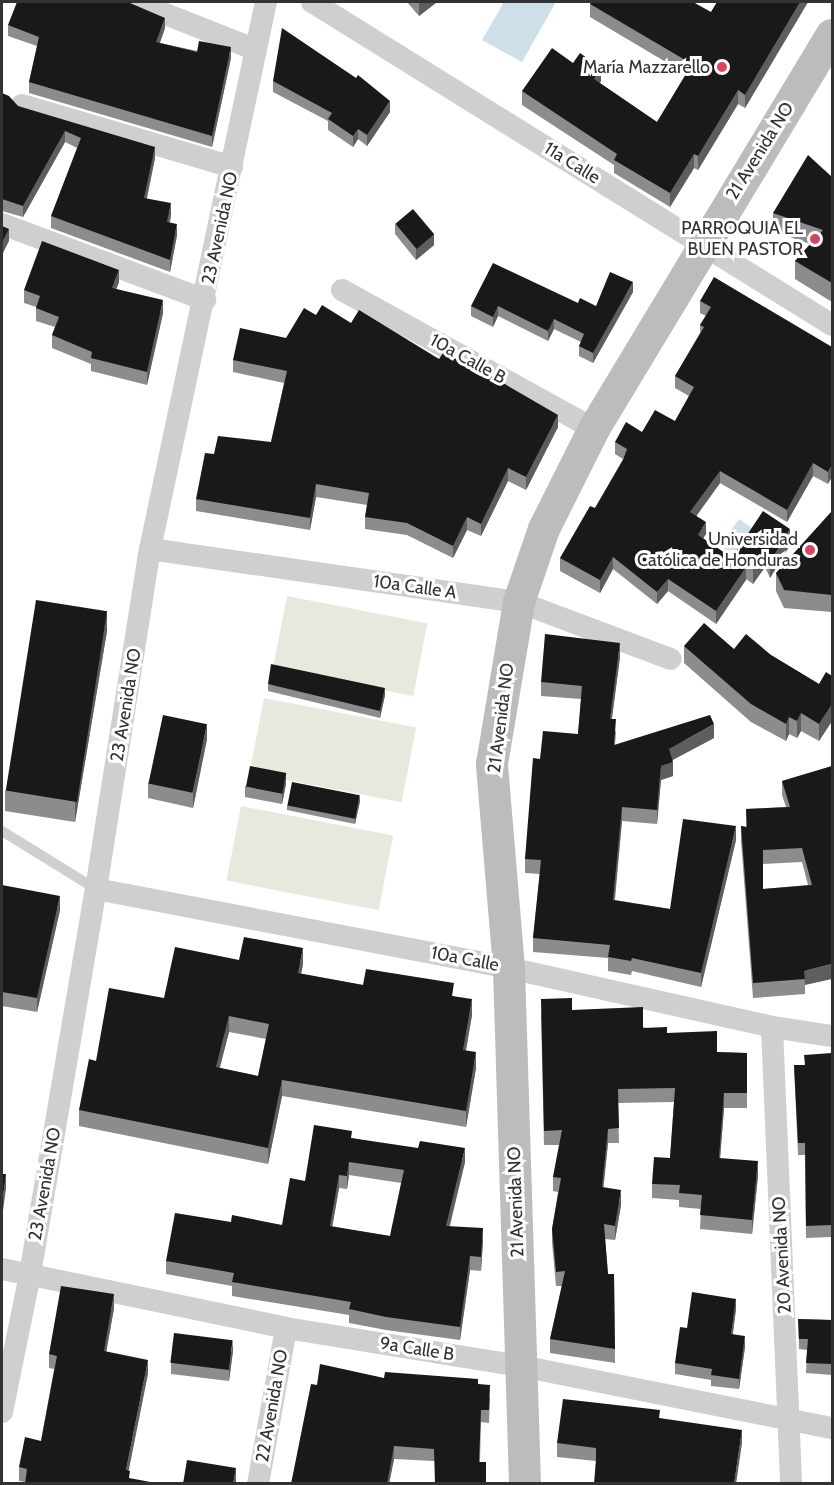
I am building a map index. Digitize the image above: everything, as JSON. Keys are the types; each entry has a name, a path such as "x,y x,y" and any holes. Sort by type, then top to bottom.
{"street":[{"path":"135,2 256,50"},
{"name":"23 Avenida NO","path":"2,1412 30,1274 96,889 150,549 205,300 266,2"},
{"name":"11a Calle","path":"312,2 832,325"},
{"name":"21 Avenida NO","path":"525,1484 509,968 492,764 519,602 544,529 594,429 703,244 832,35"},
{"path":"22,105 232,167"},
{"path":"2,224 205,300"},
{"name":"10a Calle B","path":"342,290 594,429"},
{"name":"10a Calle A","path":"150,549 519,602 671,659"},
{"name":"10a Calle","path":"96,889 509,968 772,1027 832,1036"},
{"name":"20 Avenida NO","path":"772,1027 791,1484"},
{"name":"9a Calle B","path":"2,1269 286,1328 521,1366 832,1428"},
{"name":"22 Avenida NO","path":"258,1484 286,1328"}],"lane":[{"path":"2,831 96,889"}],"shaded area":[{"path":"504,2 556,2 522,62 482,40"},
{"path":"739,519 755,530 736,557 720,546"},
{"path":"287,596 427,623 413,696 273,669"},
{"path":"264,698 416,728 402,802 249,773"},
{"path":"241,806 393,836 379,910 226,881"}],"building":[{"path":"17,2 128,2 165,18 156,42 197,52 199,41 231,47 212,136 29,82 39,37 8,25"},
{"path":"591,2 693,2 711,12 717,2 800,2 745,95 738,90 698,156 694,154 670,193 614,160 617,154 522,91 552,48 573,63 580,53 601,68 594,79 657,122 692,64 590,4"},
{"path":"282,28 356,78 358,75 390,101 367,135 358,129 353,136 328,119 332,113 273,81"},
{"path":"2,93 9,96 18,106 155,147 144,198 171,203 167,222 177,224 170,260 51,216 81,138 65,131 23,206 2,199"},
{"name":"PARROQUIA EL BUEN PASTOR","path":"808,155 832,177 832,283 795,261 823,230 773,213"},
{"path":"413,209 434,234 417,249 395,224"},
{"path":"2,226 9,229 2,243"},
{"path":"42,241 119,270 112,288 163,300 147,372 91,358 92,352 52,335 59,317 36,308 40,296 24,290"},
{"path":"493,263 578,303 580,298 596,306 610,272 633,282 593,353 579,346 584,334 554,319 548,331 498,306 493,317 471,306"},
{"path":"714,277 832,347 832,465 828,472 813,463 787,510 720,471 690,512 706,522 698,535 746,567 716,611 668,579 657,592 613,557 600,580 560,558 590,506 595,508 623,460 627,449 615,442 626,422 642,432 655,410 675,421 694,387 675,376 704,327 700,325 711,307 700,301"},
{"path":"322,305 351,323 359,310 439,359 443,353 484,372 558,415 526,477 508,468 481,524 467,517 453,546 407,523 365,517 369,493 316,484 310,518 196,499 205,453 214,454 218,436 271,442 287,371 233,360 240,328 286,338 304,308 316,315"},
{"path":"763,511 790,529 770,562 765,551 753,569 733,556"},
{"path":"832,511 832,595 784,590 776,573"},
{"path":"36,600 107,611 77,802 6,791"},
{"path":"704,623 734,649 746,634 771,655 819,684 826,672 832,676 832,704 819,724 801,713 797,721 789,717 786,724 751,704 684,646"},
{"path":"545,634 620,643 610,719 616,719 614,745 710,715 714,724 669,749 673,762 661,766 657,810 622,807 613,900 670,909 683,819 736,826 701,973 632,958 631,961 608,957 610,945 533,938 541,860 525,859 533,758 540,759 543,731 578,734 582,686 541,682"},
{"path":"271,664 385,688 380,711 268,684"},
{"path":"163,715 207,724 192,793 148,783"},
{"path":"250,766 286,773 282,794 246,787"},
{"path":"832,766 832,964 804,971 805,979 753,983 741,826 747,827 746,809 790,807 782,781","holes":["802,848 812,885 763,889 763,850"]},
{"path":"292,782 360,795 355,819 287,806"},
{"path":"2,885 60,896 37,998 2,992"},
{"path":"244,937 303,948 298,973 363,985 366,969 454,983 452,996 472,999 463,1050 476,1052 466,1111 282,1080 268,1148 79,1110 89,1059 96,1061 109,988 164,998 175,947 239,960","holes":["229,1016 269,1024 258,1076 216,1067"]},
{"path":"572,998 572,1010 643,1007 643,1028 667,1027 667,1033 717,1031 717,1052 747,1053 747,1093 724,1093 719,1158 758,1161 752,1220 700,1215 702,1195 679,1193 680,1185 652,1184 654,1157 670,1158 675,1088 618,1089 619,1128 608,1129 602,1187 621,1190 615,1226 604,1224 608,1274 614,1274 615,1349 550,1339 565,1271 556,1272 552,1229 561,1178 553,1177 562,1130 544,1131 541,999"},
{"path":"832,1053 832,1225 806,1226 805,1143 798,1143 794,1065 805,1065 804,1055"},
{"path":"314,1125 352,1131 351,1138 418,1148 420,1141 465,1148 446,1226 483,1228 481,1257 470,1256 460,1327 386,1317 349,1309 351,1302 232,1282 234,1273 166,1261 175,1213 231,1222 232,1215 282,1225 290,1178 305,1181","holes":["349,1162 404,1170 390,1236 330,1226 339,1175 347,1176"]},
{"path":"2,1174 6,1174 2,1204"},
{"path":"61,1286 114,1294 104,1351 148,1360 126,1470 130,1471 129,1478 161,1484 25,1484 27,1469 19,1467 25,1437 41,1441 57,1356 49,1354"},
{"path":"692,1292 736,1299 731,1334 745,1336 739,1379 711,1375 712,1369 675,1363 680,1327 687,1328"},
{"path":"798,1319 832,1320 832,1364 806,1363 808,1339 799,1339"},
{"path":"174,1333 233,1340 229,1370 170,1363"},
{"path":"320,1364 384,1378 385,1372 478,1379 478,1384 490,1385 489,1410 481,1410 479,1462 486,1462 486,1484 435,1484 434,1449 394,1446 387,1484 291,1484 311,1384 317,1385"},
{"path":"563,1399 660,1410 659,1418 742,1430 734,1484 594,1484 596,1448 557,1443"},
{"path":"187,1460 236,1468 233,1484 183,1484"}],"place":[{"name":"María Mazzarello","path":"722,67"},
{"name":"PARROQUIA EL BUEN PASTOR","path":"815,239"},
{"name":"Universidad Católica de Honduras","path":"810,550"}]}
